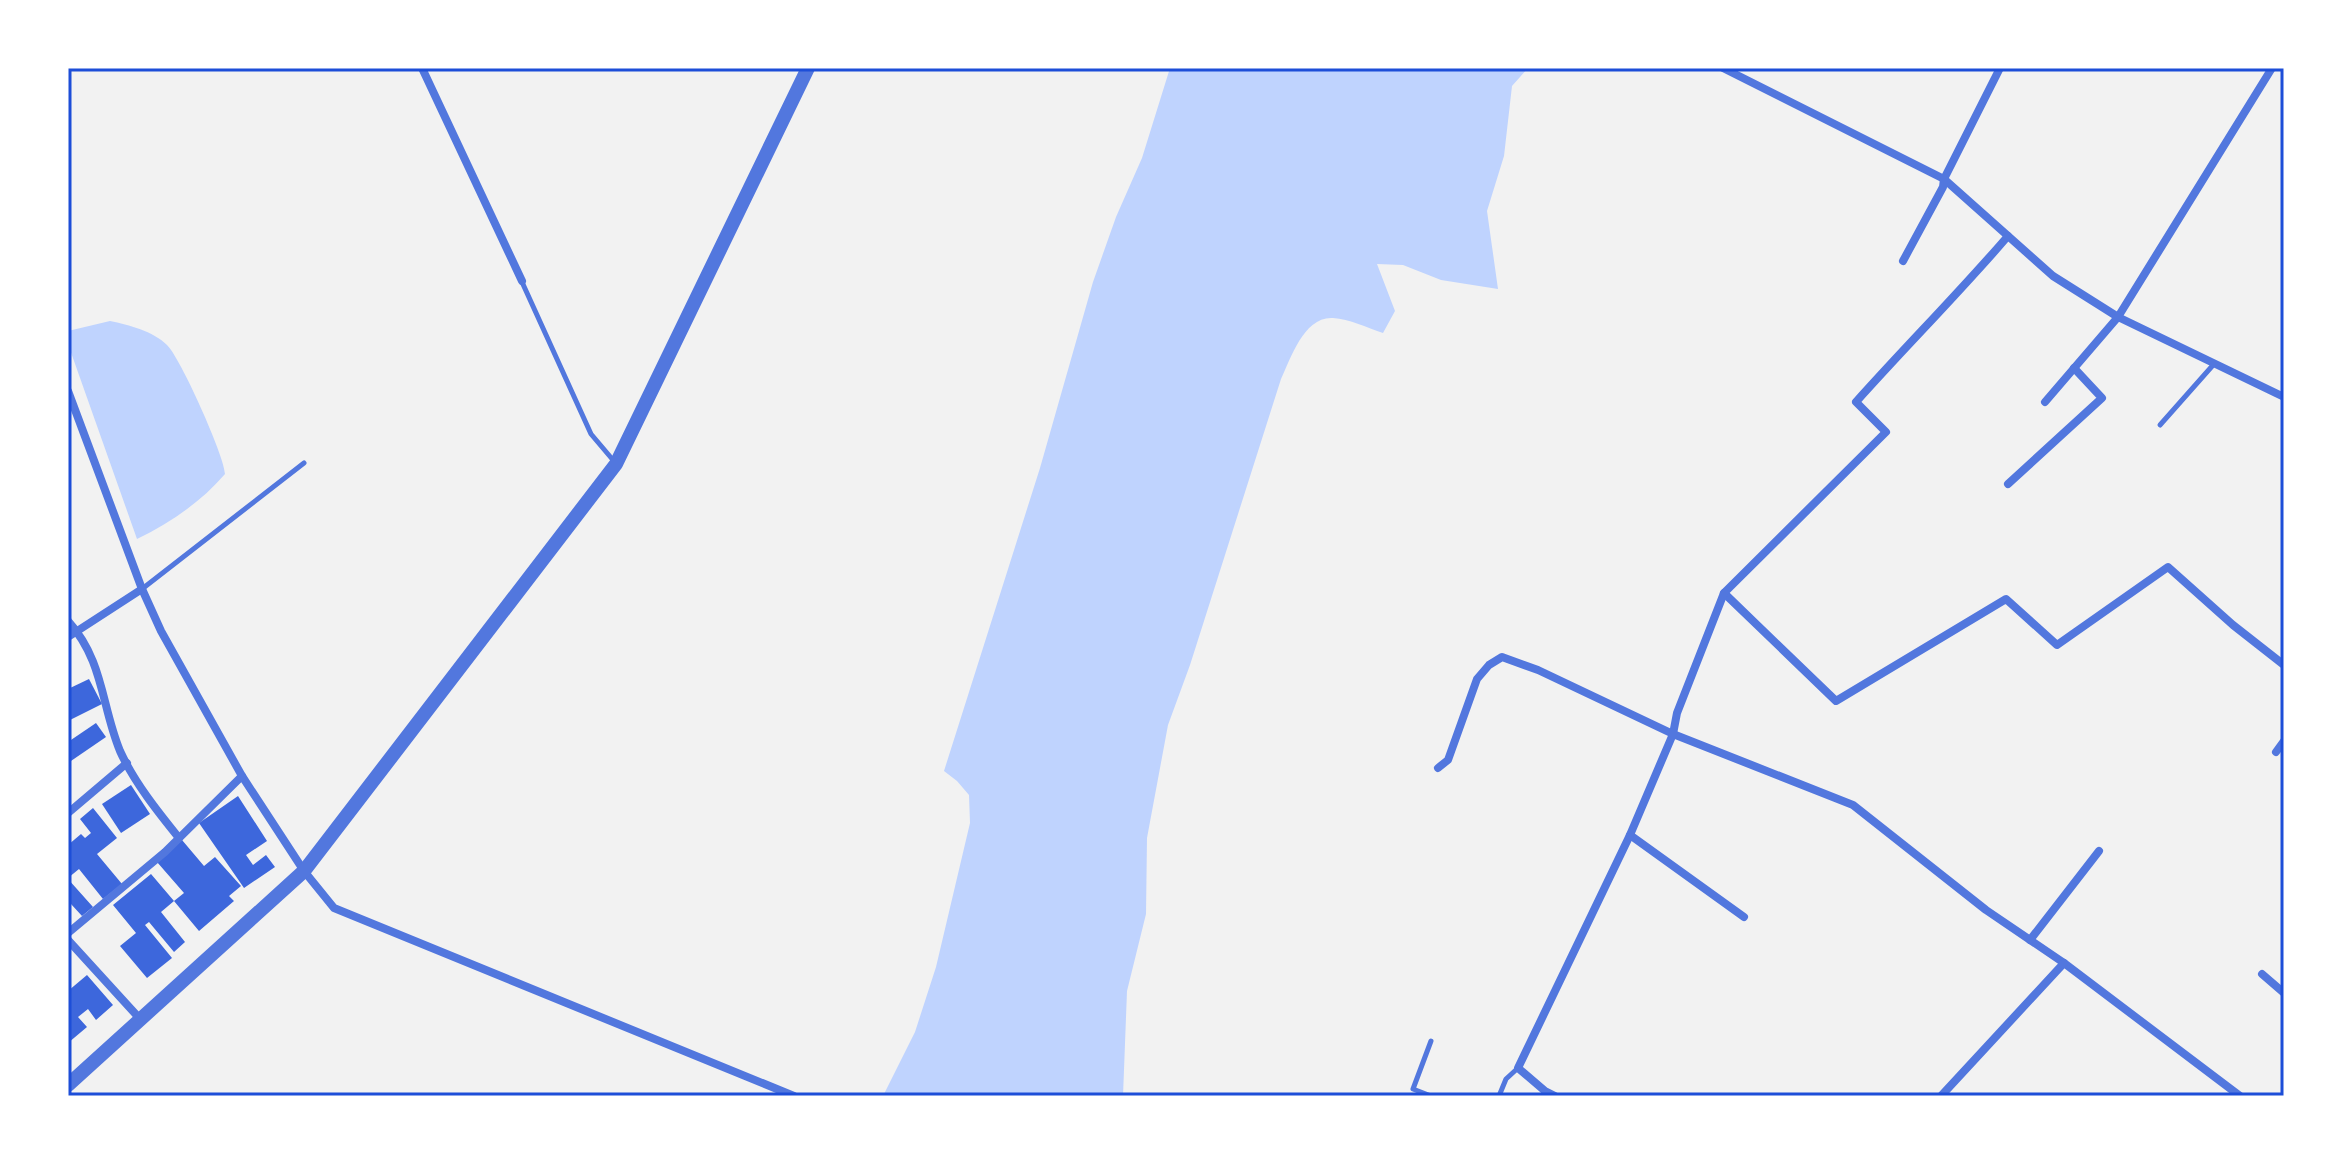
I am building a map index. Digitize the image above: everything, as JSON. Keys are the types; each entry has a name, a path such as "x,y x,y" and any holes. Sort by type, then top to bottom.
{"street":[{"path":"422,68 522,281"},
{"path":"68,1085 304,871 616,464 808,68"},
{"path":"1723,68 1944,179 2053,276 2118,317 2284,397"},
{"path":"1903,261 1943,187 1944,179 2000,68"},
{"path":"2045,402 2118,317 2272,68"},
{"path":"1555,1096 1518,1068 1630,835 1673,734 1677,713 1724,593 1886,432 1856,402 1915,336 1949,304 2008,236"},
{"path":"2008,484 2102,398 2074,368"},
{"path":"68,391 142,589 161,631 242,776 304,871 334,908 794,1096"},
{"path":"1724,593 1836,701 2006,599 2057,645 2168,567 2284,665"},
{"path":"68,637 142,589"},
{"path":"68,621 92,655 121,752 143,790 179,838"},
{"path":"1438,768 1448,760 1477,679 1489,665 1502,657 1538,670 1673,734 1853,805 1986,910 2064,963 2240,1096"},
{"path":"2276,752 2284,741"},
{"path":"68,813 127,763"},
{"path":"68,933 179,838 242,776"},
{"path":"1630,835 1744,917"},
{"path":"2030,940 2099,851"},
{"path":"68,940 141,1021"},
{"path":"1941,1096 2064,963"},
{"path":"2262,974 2284,993"},
{"path":"2221,1096 2227,1087"}],"lane":[{"path":"522,281 591,434 616,464"},
{"path":"2160,425 2214,363"},
{"path":"142,589 304,463"},
{"path":"1431,1041 1413,1089 1431,1096"},
{"path":"1499,1096 1506,1079 1518,1068"}],"water":[{"path":"1170,68 1528,68 1512,86 1504,156 1487,211 1498,289 1441,280 1403,265 1377,264 1395,311 1383,333 1345,320 1323,319 1306,331 1289,360 1168,725 1147,838 1146,914 1127,991 1123,1096 883,1096 915,1032 936,967 970,823 969,795 944,771 1040,468 1093,282 1116,217 1142,158"},
{"path":"110,321 148,332 167,345 201,408 225,474 184,511 137,539 68,344 68,331"}],"building":[{"path":"89,679 102,704 68,721 68,689"},
{"path":"96,723 106,737 68,763 68,742"},
{"path":"131,785 150,814 121,833 102,804"},
{"path":"238,796 267,841 246,855 253,865 266,855 275,867 244,888 199,823"},
{"path":"93,808 117,838 97,854 122,884 103,899 79,869 68,878 68,845 81,834 85,838 91,833 80,819"},
{"path":"182,840 204,866 215,857 241,886 229,896 234,901 199,931 174,901 184,893 157,862"},
{"path":"151,874 174,901 161,912 185,942 174,952 149,922 145,925 172,958 147,978 120,946 136,933 113,905"},
{"path":"68,879 93,907 82,916 71,904 68,906"},
{"path":"87,975 113,1005 96,1020 88,1009 78,1017 87,1027 68,1043 68,991"}]}
